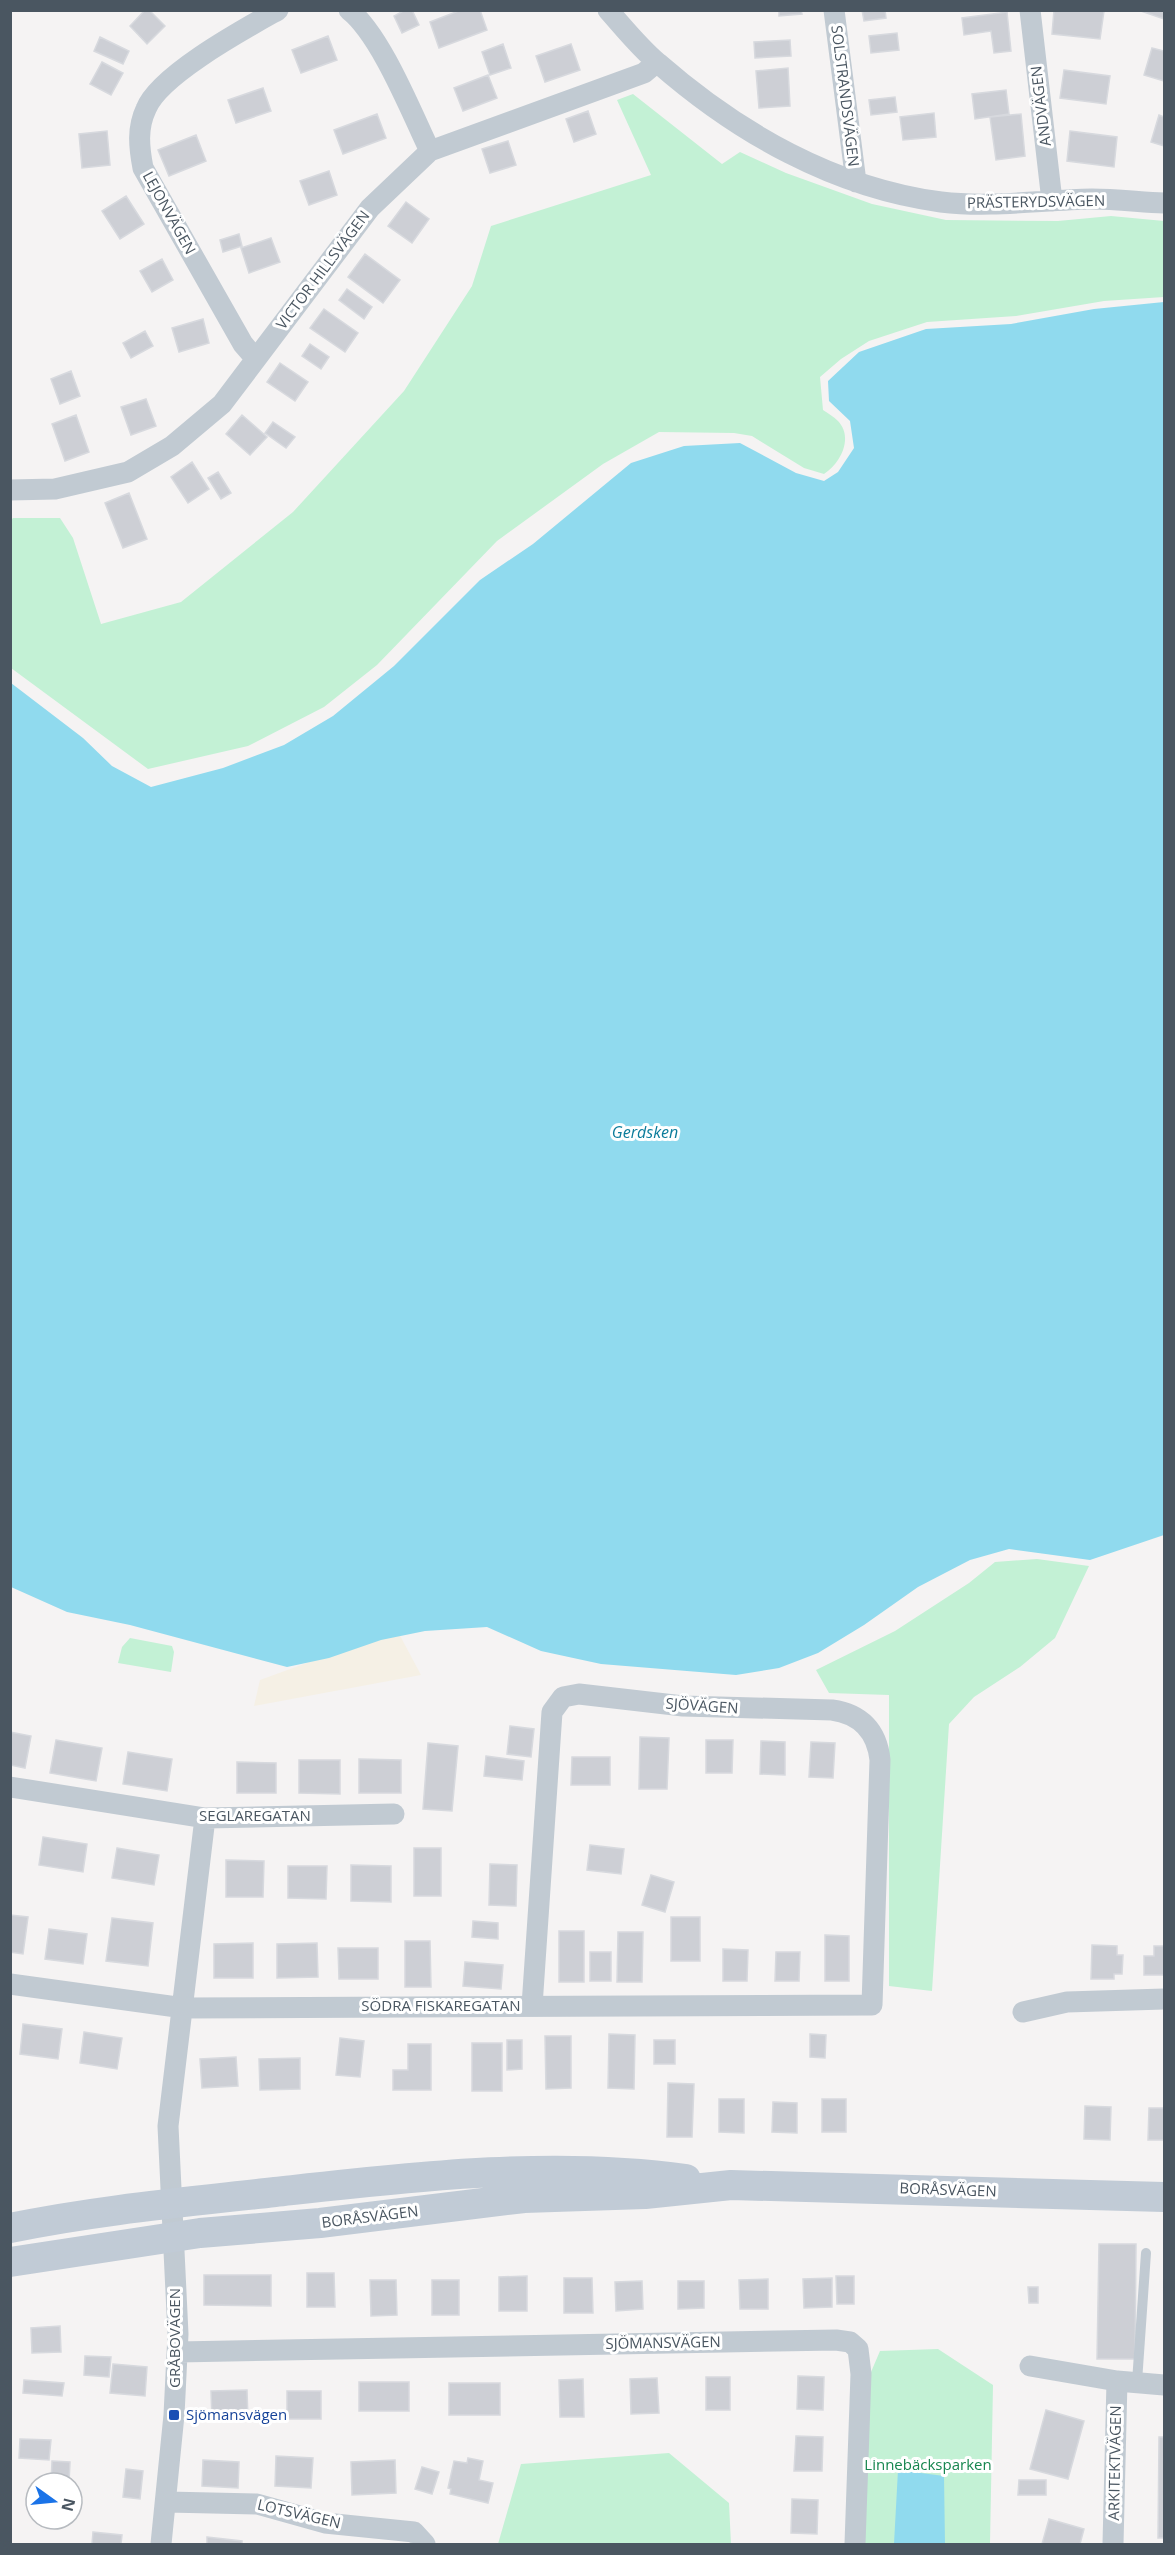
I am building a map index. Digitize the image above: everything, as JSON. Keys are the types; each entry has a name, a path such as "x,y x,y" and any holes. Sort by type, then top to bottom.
{"main road":[{"name":"BORÅSVÄGEN","path":"10,2228 172,2203 396,2179 522,2171 638,2172 731,2185 1164,2197"},
{"name":"BORÅSVÄGEN","path":"10,2262 173,2238 524,2198 645,2194 731,2185"}],"street":[{"name":"LEJONVÄGEN","path":"256,359 243,344 143,168 139,143 146,108 154,94 231,36 278,10"},
{"path":"349,10 358,17 380,51 430,151"},
{"name":"PRÄSTERYDSVÄGEN","path":"608,10 657,62 756,137 856,182 889,192 941,202 993,205 1093,199 1164,203"},
{"name":"SOLSTRANDSVÄGEN","path":"834,10 856,182"},
{"name":"ANDVÄGEN","path":"1030,10 1052,201"},
{"name":"VICTOR HILLSVÄGEN","path":"10,490 55,489 128,472 172,446 222,404 370,207 430,151 644,73 657,62"},
{"name":"SJÖVÄGEN","path":"532,2006 552,1712 563,1697 579,1694 683,1706 832,1710 844,1712 864,1722 876,1740 880,1760 872,2005"},
{"name":"SEGLAREGATAN","path":"10,1787 205,1818 394,1814"},
{"name":"GRÅBOVÄGEN","path":"161,2544 167,2502 178,2352 168,2126 184,2008 205,1818"},
{"name":"SÖDRA FISKAREGATAN","path":"10,1984 184,2008 872,2005"},
{"path":"1023,2013 1066,2002 1164,2000"},
{"name":"SJÖMANSVÄGEN","path":"178,2352 836,2340 850,2342 858,2349 861,2374 855,2544"},
{"path":"1030,2366 1164,2385"},
{"name":"ARKITEKTVÄGEN","path":"1113,2544 1127,2381"},
{"name":"LOTSVÄGEN","path":"167,2502 257,2504 325,2523 414,2532 425,2544"}],"lane":[{"path":"1127,2381 1146,2253"}],"green space":[{"path":"633,94 722,164 740,152 786,173 872,204 946,220 1058,221 1111,216 1164,221 1164,297 1104,301 1016,316 927,322 869,341 841,359 820,377 823,410 838,421 845,435 840,457 824,474 804,468 752,436 734,433 659,432 603,464 497,541 377,665 324,707 248,746 148,769 11,668 11,520 13,518 60,518 73,538 101,624 181,602 293,512 404,391 472,286 491,226 651,175 617,100"},
{"path":"1037,1559 1089,1566 1055,1638 1020,1667 974,1697 949,1724 932,1991 889,1986 889,1695 829,1693 816,1670 895,1631 969,1583 995,1562"},
{"path":"130,1638 172,1646 174,1652 171,1672 118,1663 122,1647"},
{"name":"Linnebäcksparken","path":"938,2349 993,2385 990,2544 863,2544 868,2379 880,2351"},
{"path":"669,2453 729,2503 731,2544 498,2544 521,2464"}],"sand":[{"path":"397,1630 421,1675 254,1706 260,1680"}],"water":[{"name":"Gerdsken","path":"1164,302 1164,1535 1090,1560 1009,1549 970,1560 918,1587 864,1625 818,1653 779,1668 736,1675 601,1664 541,1651 487,1627 425,1631 381,1640 329,1658 287,1667 130,1625 67,1612 11,1587 11,683 83,738 112,766 151,787 223,768 284,745 333,716 394,666 480,580 533,544 631,463 684,446 740,443 796,473 824,481 838,472 854,448 850,421 829,401 828,381 859,352 926,329 1011,324 1094,309"},
{"path":"898,2470 944,2476 945,2544 894,2544"}],"building":[{"path":"145,10 149,10 165,26 147,44 130,26"},
{"path":"405,10 412,10 419,25 402,33 394,16"},
{"path":"461,10 480,10 487,30 439,48 430,22"},
{"path":"779,10 801,10 802,14 779,16"},
{"path":"862,10 885,10 886,18 864,21"},
{"path":"1054,10 1104,11 1100,39 1052,34"},
{"path":"1138,10 1164,10 1164,19"},
{"path":"1007,12 1011,51 994,53 991,31 964,35 962,18"},
{"path":"897,33 899,50 871,53 869,36"},
{"path":"328,36 337,60 301,73 292,50"},
{"path":"100,37 129,51 123,64 94,51"},
{"path":"790,40 791,56 755,58 754,42"},
{"path":"503,44 511,68 490,75 482,52"},
{"path":"571,44 580,70 545,82 536,56"},
{"path":"1152,48 1164,51 1164,81 1144,75"},
{"path":"102,62 123,73 111,95 90,84"},
{"path":"788,68 790,106 759,108 756,71"},
{"path":"1064,70 1110,76 1106,104 1060,98"},
{"path":"488,75 497,98 463,111 454,88"},
{"path":"263,88 271,111 236,123 228,100"},
{"path":"1006,90 1009,114 975,119 972,94"},
{"path":"895,97 897,112 871,115 869,100"},
{"path":"588,111 596,134 574,142 566,119"},
{"path":"934,113 936,137 903,140 900,117"},
{"path":"377,114 386,138 343,154 334,130"},
{"path":"1021,114 1025,156 996,160 990,117"},
{"path":"1159,115 1164,117 1164,146 1151,142"},
{"path":"107,131 110,165 82,168 79,134"},
{"path":"1070,131 1117,137 1114,167 1067,161"},
{"path":"196,135 206,161 169,176 158,150"},
{"path":"508,141 516,165 490,173 482,149"},
{"path":"329,171 337,195 309,205 300,181"},
{"path":"126,196 144,224 120,239 102,211"},
{"path":"406,202 429,219 412,243 388,226"},
{"path":"239,234 242,246 223,252 220,240"},
{"path":"271,238 280,262 249,273 241,248"},
{"path":"365,254 400,280 383,303 348,277"},
{"path":"162,259 173,280 152,292 140,271"},
{"path":"347,289 372,307 364,319 339,300"},
{"path":"324,309 358,333 345,352 310,328"},
{"path":"203,319 209,343 179,352 172,328"},
{"path":"145,331 153,346 131,358 123,343"},
{"path":"310,344 329,357 321,369 302,356"},
{"path":"280,363 308,382 295,401 267,382"},
{"path":"71,371 80,396 60,404 51,379"},
{"path":"146,399 156,426 131,435 121,407"},
{"path":"76,415 89,452 65,461 52,424"},
{"path":"242,415 267,437 250,455 226,434"},
{"path":"273,422 295,437 286,448 265,433"},
{"path":"192,462 209,489 188,503 171,477"},
{"path":"218,472 231,493 221,499 208,478"},
{"path":"129,493 147,539 123,548 105,503"},
{"path":"510,1726 534,1729 531,1757 507,1754"},
{"path":"10,1732 31,1736 25,1768 10,1765"},
{"path":"640,1737 669,1738 667,1789 639,1789"},
{"path":"56,1740 102,1748 96,1781 50,1773"},
{"path":"706,1740 733,1740 732,1773 706,1773"},
{"path":"761,1741 785,1742 785,1775 760,1774"},
{"path":"811,1742 835,1743 833,1778 809,1777"},
{"path":"428,1743 458,1746 452,1811 423,1809"},
{"path":"128,1752 172,1759 167,1791 123,1784"},
{"path":"486,1756 524,1761 522,1780 484,1776"},
{"path":"572,1757 610,1757 610,1785 571,1785"},
{"path":"359,1759 401,1760 401,1793 359,1793"},
{"path":"299,1760 340,1760 340,1794 299,1793"},
{"path":"237,1762 276,1763 276,1793 237,1793"},
{"path":"43,1837 87,1844 83,1872 39,1865"},
{"path":"590,1845 624,1849 621,1874 587,1870"},
{"path":"117,1848 159,1855 154,1885 112,1878"},
{"path":"414,1848 441,1848 441,1896 414,1896"},
{"path":"226,1860 264,1861 263,1897 226,1897"},
{"path":"490,1864 517,1865 516,1906 489,1905"},
{"path":"351,1865 391,1866 391,1902 351,1901"},
{"path":"288,1866 327,1866 326,1899 288,1898"},
{"path":"651,1875 674,1882 665,1912 642,1905"},
{"path":"10,1915 28,1917 23,1954 10,1952"},
{"path":"671,1917 700,1917 700,1961 671,1961"},
{"path":"112,1918 153,1923 148,1966 106,1961"},
{"path":"473,1921 498,1923 498,1939 472,1937"},
{"path":"49,1929 87,1934 83,1964 45,1959"},
{"path":"559,1931 584,1931 584,1982 559,1982"},
{"path":"618,1932 643,1932 642,1982 617,1982"},
{"path":"825,1935 849,1936 849,1981 825,1981"},
{"path":"405,1941 430,1941 431,1987 405,1987"},
{"path":"253,1943 253,1978 214,1978 214,1944"},
{"path":"317,1943 318,1977 277,1978 277,1944"},
{"path":"1092,1945 1117,1946 1117,1955 1123,1955 1122,1974 1114,1974 1114,1979 1091,1979"},
{"path":"1154,1946 1164,1946 1164,1975 1144,1975 1144,1956 1154,1956"},
{"path":"338,1948 378,1948 378,1979 339,1979"},
{"path":"723,1949 748,1950 747,1981 723,1981"},
{"path":"590,1952 611,1952 611,1981 590,1981"},
{"path":"776,1952 800,1952 799,1981 775,1981"},
{"path":"465,1962 503,1965 501,1989 463,1986"},
{"path":"23,2024 62,2029 58,2059 20,2054"},
{"path":"84,2032 122,2038 117,2069 80,2063"},
{"path":"609,2034 635,2035 634,2089 608,2088"},
{"path":"810,2034 826,2035 825,2058 810,2057"},
{"path":"545,2036 571,2036 571,2088 546,2089"},
{"path":"340,2038 364,2041 360,2077 336,2075"},
{"path":"507,2040 522,2040 522,2069 507,2070"},
{"path":"654,2040 675,2040 675,2064 654,2064"},
{"path":"472,2043 502,2043 502,2091 472,2091"},
{"path":"408,2044 431,2044 431,2090 393,2090 393,2070 408,2070"},
{"path":"236,2057 238,2086 202,2088 200,2059"},
{"path":"300,2058 300,2089 260,2090 259,2059"},
{"path":"668,2083 694,2084 692,2137 667,2137"},
{"path":"719,2099 744,2099 744,2133 719,2132"},
{"path":"822,2099 846,2099 846,2132 822,2132"},
{"path":"773,2102 797,2103 797,2133 772,2132"},
{"path":"1085,2106 1111,2107 1110,2140 1084,2139"},
{"path":"1149,2108 1164,2108 1164,2140 1148,2140"},
{"path":"1099,2244 1136,2244 1135,2359 1097,2359"},
{"path":"307,2273 334,2273 335,2307 307,2307"},
{"path":"204,2275 271,2275 271,2306 204,2305"},
{"path":"527,2276 527,2311 499,2311 499,2277"},
{"path":"836,2276 854,2276 854,2304 837,2304"},
{"path":"564,2278 592,2278 593,2313 564,2313"},
{"path":"832,2278 832,2307 804,2308 803,2279"},
{"path":"768,2279 768,2309 740,2309 739,2280"},
{"path":"370,2280 396,2280 397,2315 371,2316"},
{"path":"432,2280 459,2280 459,2315 432,2315"},
{"path":"642,2281 643,2309 616,2311 615,2282"},
{"path":"678,2281 704,2281 704,2308 678,2309"},
{"path":"1028,2287 1038,2287 1038,2303 1029,2303"},
{"path":"60,2326 61,2352 32,2353 31,2328"},
{"path":"85,2356 111,2357 109,2377 84,2375"},
{"path":"113,2364 147,2367 145,2396 110,2393"},
{"path":"798,2376 824,2377 823,2410 797,2409"},
{"path":"706,2377 730,2377 730,2410 706,2410"},
{"path":"657,2378 659,2413 631,2414 630,2379"},
{"path":"583,2379 584,2417 560,2417 559,2380"},
{"path":"24,2380 64,2383 62,2396 23,2393"},
{"path":"359,2382 409,2382 409,2411 359,2411"},
{"path":"449,2383 500,2383 500,2415 449,2415"},
{"path":"247,2390 248,2419 212,2420 211,2391"},
{"path":"287,2391 321,2391 321,2419 287,2419"},
{"path":"1046,2410 1084,2421 1068,2479 1030,2469"},
{"path":"796,2436 823,2437 822,2471 794,2471"},
{"path":"1159,2437 1164,2437 1164,2538 1158,2538"},
{"path":"20,2439 51,2440 49,2460 19,2458"},
{"path":"276,2456 313,2458 311,2488 275,2486"},
{"path":"468,2458 483,2461 479,2480 493,2483 488,2503 450,2494 451,2489 448,2488 454,2461 467,2463"},
{"path":"203,2460 239,2462 238,2488 202,2486"},
{"path":"395,2460 396,2493 352,2495 351,2462"},
{"path":"52,2461 70,2462 70,2471 52,2471"},
{"path":"422,2467 439,2472 432,2494 415,2489"},
{"path":"126,2469 143,2471 140,2499 123,2497"},
{"path":"1019,2480 1046,2480 1046,2495 1018,2495"},
{"path":"792,2499 818,2500 817,2534 791,2533"},
{"path":"1049,2519 1084,2529 1080,2544 1042,2544"},
{"path":"93,2532 122,2535 121,2544 92,2544"},
{"path":"207,2537 242,2541 242,2544 207,2544"}],"place":[{"name":"Sjömansvägen","path":"174,2415"}]}
